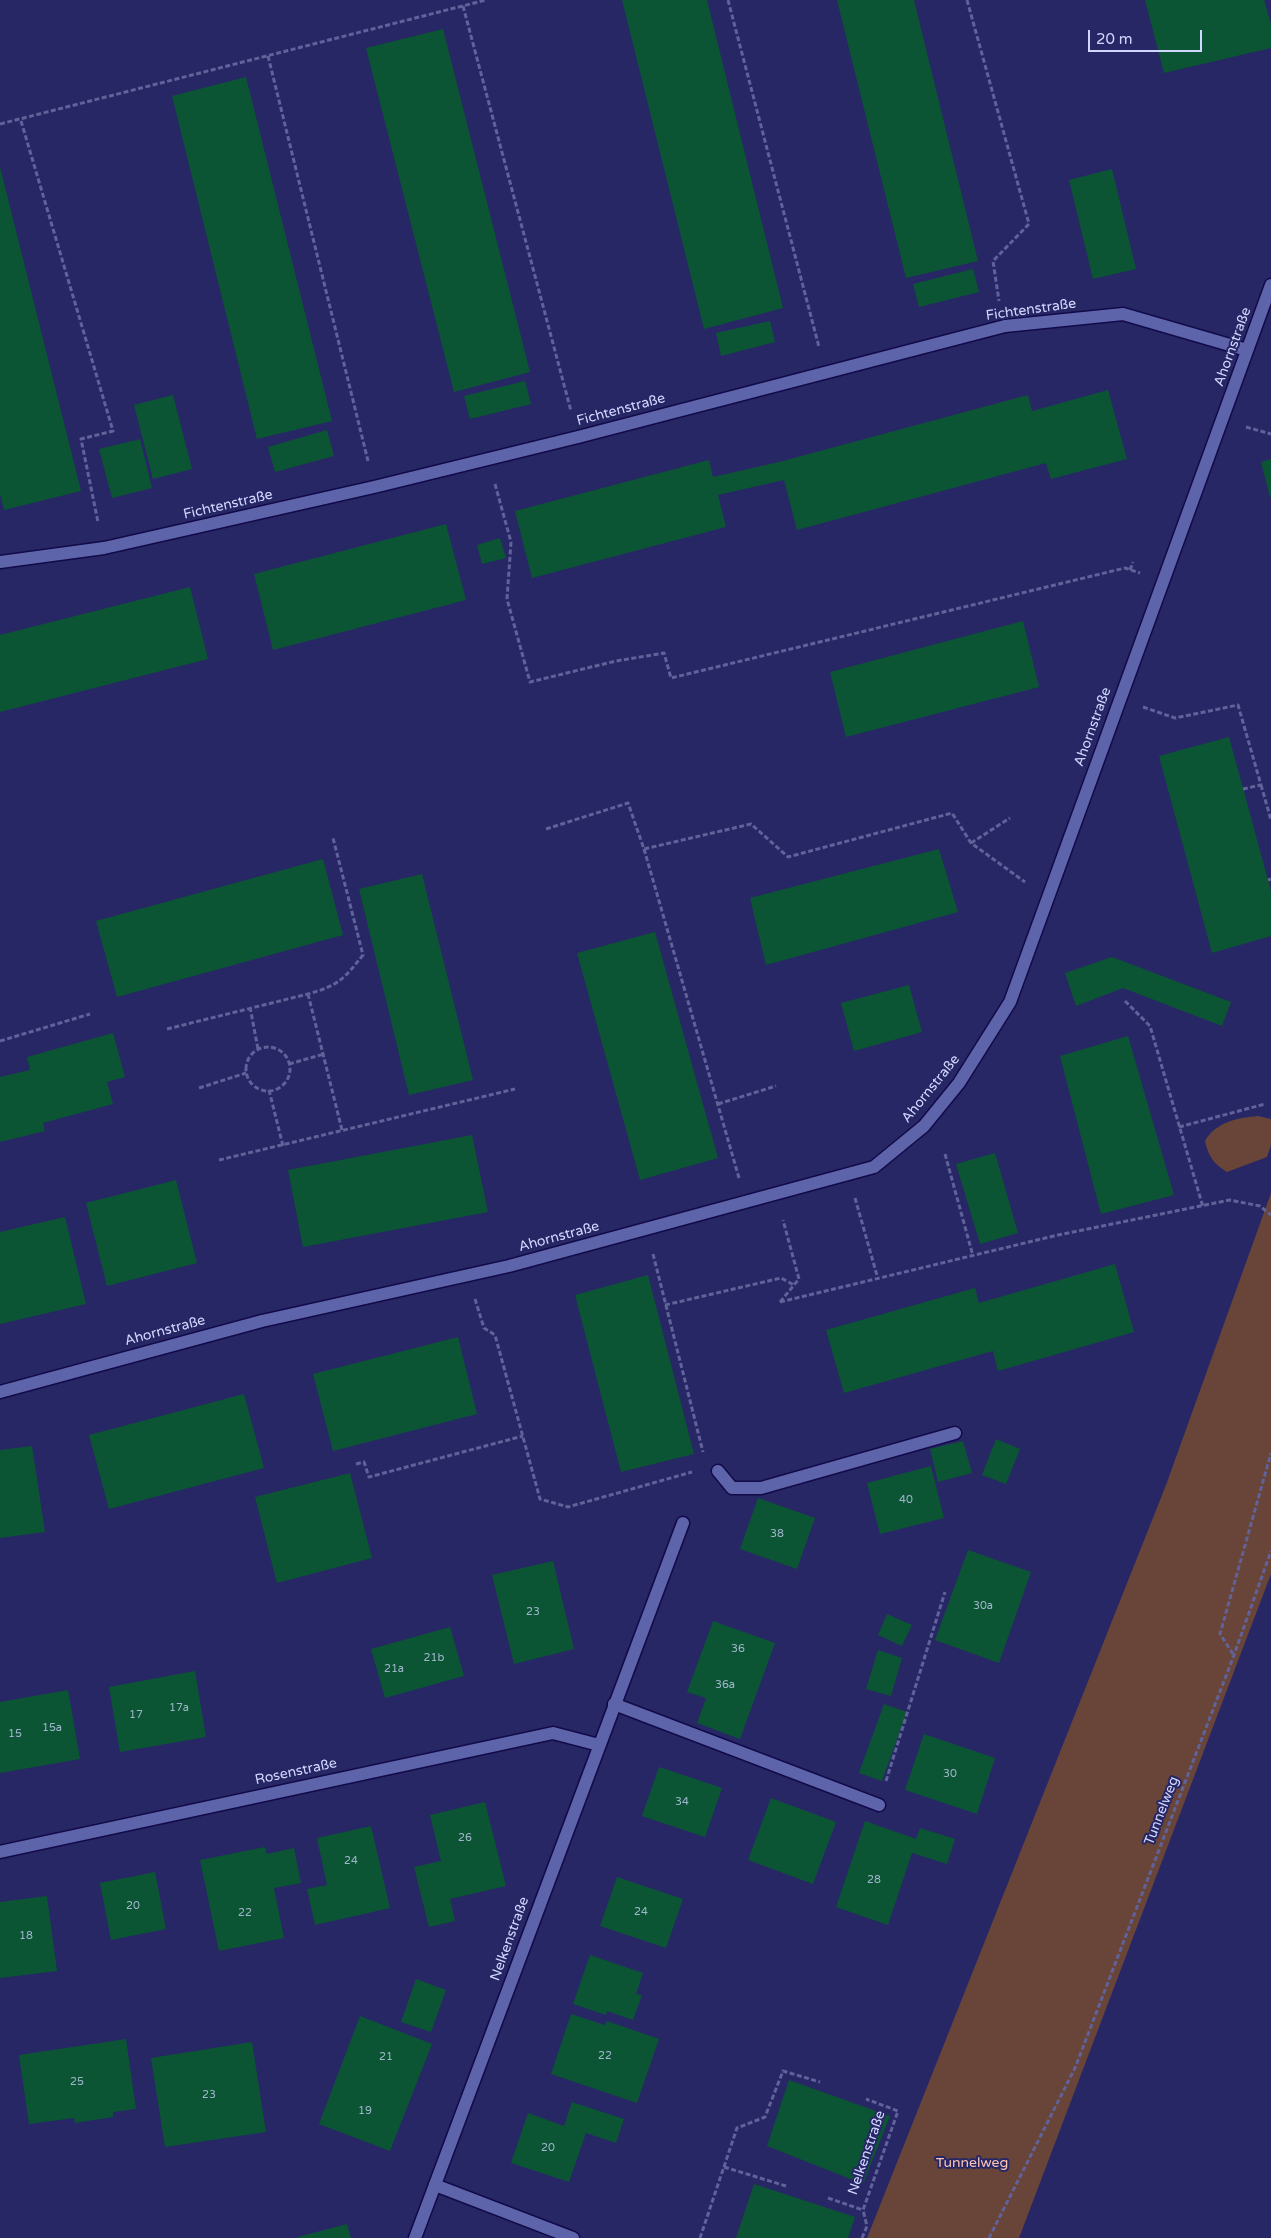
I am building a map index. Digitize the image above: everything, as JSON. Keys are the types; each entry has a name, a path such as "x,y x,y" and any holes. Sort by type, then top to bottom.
{"street":[{"name":"Ahornstraße","path":"0,1392 262,1321 509,1266 744,1200 874,1167 924,1126 959,1083 1002,1017 1271,286"},
{"name":"Fichtenstraße","path":"0,562 104,548 374,487 578,437 1005,326 1123,314 1247,350"},
{"path":"712,1470 732,1488 761,1488 955,1433"},
{"name":"Nelkenstraße","path":"415,2238 683,1523"},
{"path":"614,1704 879,1805"},
{"name":"Rosenstraße","path":"0,1852 553,1733 599,1745"},
{"path":"435,2185 573,2238"}],"path":[{"path":"0,124 21,121 486,0"},
{"path":"728,0 826,372"},
{"path":"967,0 1029,224 993,261 1005,326"},
{"path":"463,6 578,437"},
{"path":"268,56 374,487"},
{"path":"21,121 113,431 81,439 104,548"},
{"path":"489,459 511,542 507,599 530,682 616,661 664,653 671,678 1125,568 1163,580"},
{"path":"1130,570 1133,562"},
{"path":"1119,698 1175,718 1238,705 1271,820"},
{"path":"1243,789 1261,784"},
{"path":"546,829 628,803 644,849 744,1200"},
{"path":"644,849 751,824 788,857 952,813 971,843 1016,876 1048,895"},
{"path":"971,843 1010,818"},
{"path":"167,1029 330,988 343,980 363,955 333,838"},
{"path":"308,994 342,1130"},
{"path":"1125,1001 1150,1026 1203,1207"},
{"path":"250,1007 258,1049"},
{"path":"0,1041 90,1014"},
{"path":"271,1047 287,1057 289,1064 287,1079 283,1084 269,1090 256,1087 250,1083 246,1073 246,1063 258,1049 271,1047"},
{"path":"289,1064 324,1054"},
{"path":"199,1088 246,1073"},
{"path":"718,1104 776,1086"},
{"path":"219,1160 515,1089"},
{"path":"269,1090 283,1146"},
{"path":"1179,1127 1265,1104"},
{"path":"945,1154 973,1256"},
{"path":"776,1192 799,1279 780,1302 1058,1235 1230,1200 1260,1206 1271,1215"},
{"path":"855,1197 878,1279"},
{"path":"475,1298 484,1328 494,1335 540,1499 568,1507 712,1470 646,1229"},
{"path":"666,1305 780,1278 794,1285"},
{"path":"356,1464 364,1462 369,1478 523,1436"},
{"path":"1234,1655 1220,1634 1271,1453"},
{"name":"Tunnelweg","path":"989,2238 1075,2068 1234,1655 1271,1551"},
{"path":"879,1805 945,1592"},
{"path":"700,2238 737,2128 765,2117 783,2071 820,2082"},
{"name":"Nelkenstraße","path":"862,2238 867,2226 863,2210 898,2110 866,2099"},
{"path":"724,2166 786,2186"},
{"path":"828,2198 863,2210"}],"green space":[{"path":"1258,1116 1271,1119 1271,1145 1267,1157 1227,1172 1218,1166 1212,1159 1205,1141 1221,1125 1242,1118"},
{"name":"Tunnelweg","path":"1271,1193 1271,1574 1019,2238 867,2238 1166,1485"}],"building":[{"path":"622,0 707,0 783,308 704,329"},
{"path":"837,0 914,0 978,261 906,278"},
{"path":"1145,0 1264,0 1271,24 1271,48 1164,73"},
{"path":"443,29 530,372 454,392 366,48"},
{"path":"246,77 332,421 257,439 172,96"},
{"path":"0,167 81,491 4,510 0,494"},
{"path":"1112,169 1136,269 1093,279 1069,180"},
{"path":"973,269 979,292 919,307 913,284"},
{"path":"770,321 775,342 721,356 716,333"},
{"path":"525,381 531,404 470,419 464,396"},
{"path":"1108,390 1127,459 1051,479 1046,463 797,530 784,480 718,495 726,527 532,578 515,511 709,460 713,477 779,462 1028,395 1032,411"},
{"path":"173,395 192,469 153,479 134,405"},
{"path":"327,430 334,456 275,472 268,447"},
{"path":"140,439 152,488 112,498 99,449"},
{"path":"1271,459 1271,497 1270,497 1261,462"},
{"path":"446,524 466,600 273,650 254,574"},
{"path":"500,538 506,558 482,564 477,545"},
{"path":"190,587 208,659 0,712 0,635"},
{"path":"1023,621 1039,687 846,737 830,672"},
{"path":"1229,737 1271,891 1271,936 1212,953 1159,756"},
{"path":"939,849 958,912 766,965 750,898"},
{"path":"323,859 343,935 117,997 96,921"},
{"path":"422,874 473,1080 409,1095 359,889"},
{"path":"655,932 718,1158 640,1180 577,953"},
{"path":"1112,957 1231,1002 1222,1026 1123,988 1076,1006 1065,973"},
{"path":"909,985 922,1032 854,1051 841,1003"},
{"path":"113,1033 125,1077 107,1082 113,1104 43,1123 45,1131 0,1142 0,1077 30,1070 27,1057"},
{"path":"1128,1036 1174,1195 1101,1214 1060,1056"},
{"path":"472,1135 488,1212 303,1247 288,1170"},
{"path":"995,1153 1018,1233 980,1244 956,1164"},
{"path":"176,1180 197,1263 107,1286 86,1203"},
{"path":"65,1217 86,1304 0,1324 0,1232"},
{"path":"1115,1264 1134,1332 998,1371 993,1351 844,1393 826,1330 975,1288 979,1303"},
{"path":"648,1275 694,1454 621,1472 575,1295"},
{"path":"458,1337 477,1414 333,1451 313,1374"},
{"path":"244,1394 264,1468 109,1509 89,1435"},
{"path":"996,1439 1020,1449 1006,1484 982,1475"},
{"path":"963,1441 972,1473 938,1482 930,1449"},
{"path":"32,1446 45,1532 0,1538 0,1450"},
{"path":"931,1466 944,1518 880,1534 867,1483"},
{"path":"350,1473 372,1558 277,1583 255,1497"},
{"path":"758,1498 815,1518 797,1569 740,1549"},
{"path":"968,1550 1031,1572 999,1663 935,1640"},
{"path":"553,1561 574,1649 514,1664 492,1575"},
{"path":"887,1614 912,1625 902,1646 878,1635"},
{"path":"713,1621 775,1643 740,1739 697,1723 706,1698 687,1692"},
{"path":"450,1627 464,1676 385,1698 371,1649"},
{"path":"878,1650 902,1658 891,1696 866,1689"},
{"path":"195,1671 206,1737 120,1752 109,1687"},
{"path":"68,1690 80,1759 0,1773 0,1702"},
{"path":"884,1704 907,1712 882,1781 859,1773"},
{"path":"924,1734 995,1758 977,1814 905,1790"},
{"path":"659,1767 722,1788 705,1837 642,1816"},
{"path":"771,1798 836,1822 813,1884 748,1860"},
{"path":"485,1802 506,1886 450,1899 455,1921 429,1927 414,1867 441,1861 430,1815"},
{"path":"865,1821 916,1839 920,1828 955,1839 947,1864 912,1853 888,1925 836,1907"},
{"path":"371,1826 390,1908 315,1925 307,1889 327,1885 317,1838"},
{"path":"265,1847 267,1854 294,1848 301,1883 274,1888 284,1938 219,1951 200,1860"},
{"path":"155,1872 166,1929 111,1940 100,1883"},
{"path":"617,1877 683,1899 666,1948 600,1926"},
{"path":"47,1896 57,1971 0,1978 0,1902"},
{"path":"590,1955 643,1973 636,1994 642,1995 633,2020 607,2011 606,2015 573,2004"},
{"path":"416,1979 446,1990 431,2032 401,2022"},
{"path":"571,2014 605,2025 607,2021 659,2039 637,2103 551,2074"},
{"path":"360,2016 432,2044 390,2151 319,2124"},
{"path":"126,2039 136,2109 113,2112 113,2117 75,2123 74,2118 29,2124 19,2055"},
{"path":"252,2042 266,2132 165,2147 151,2058"},
{"path":"789,2080 890,2116 863,2184 767,2146"},
{"path":"572,2102 624,2119 616,2143 586,2133 569,2182 511,2163 528,2113 564,2126"},
{"path":"754,2184 855,2217 848,2238 736,2238"},
{"path":"347,2224 351,2238 298,2238 298,2237"}]}
